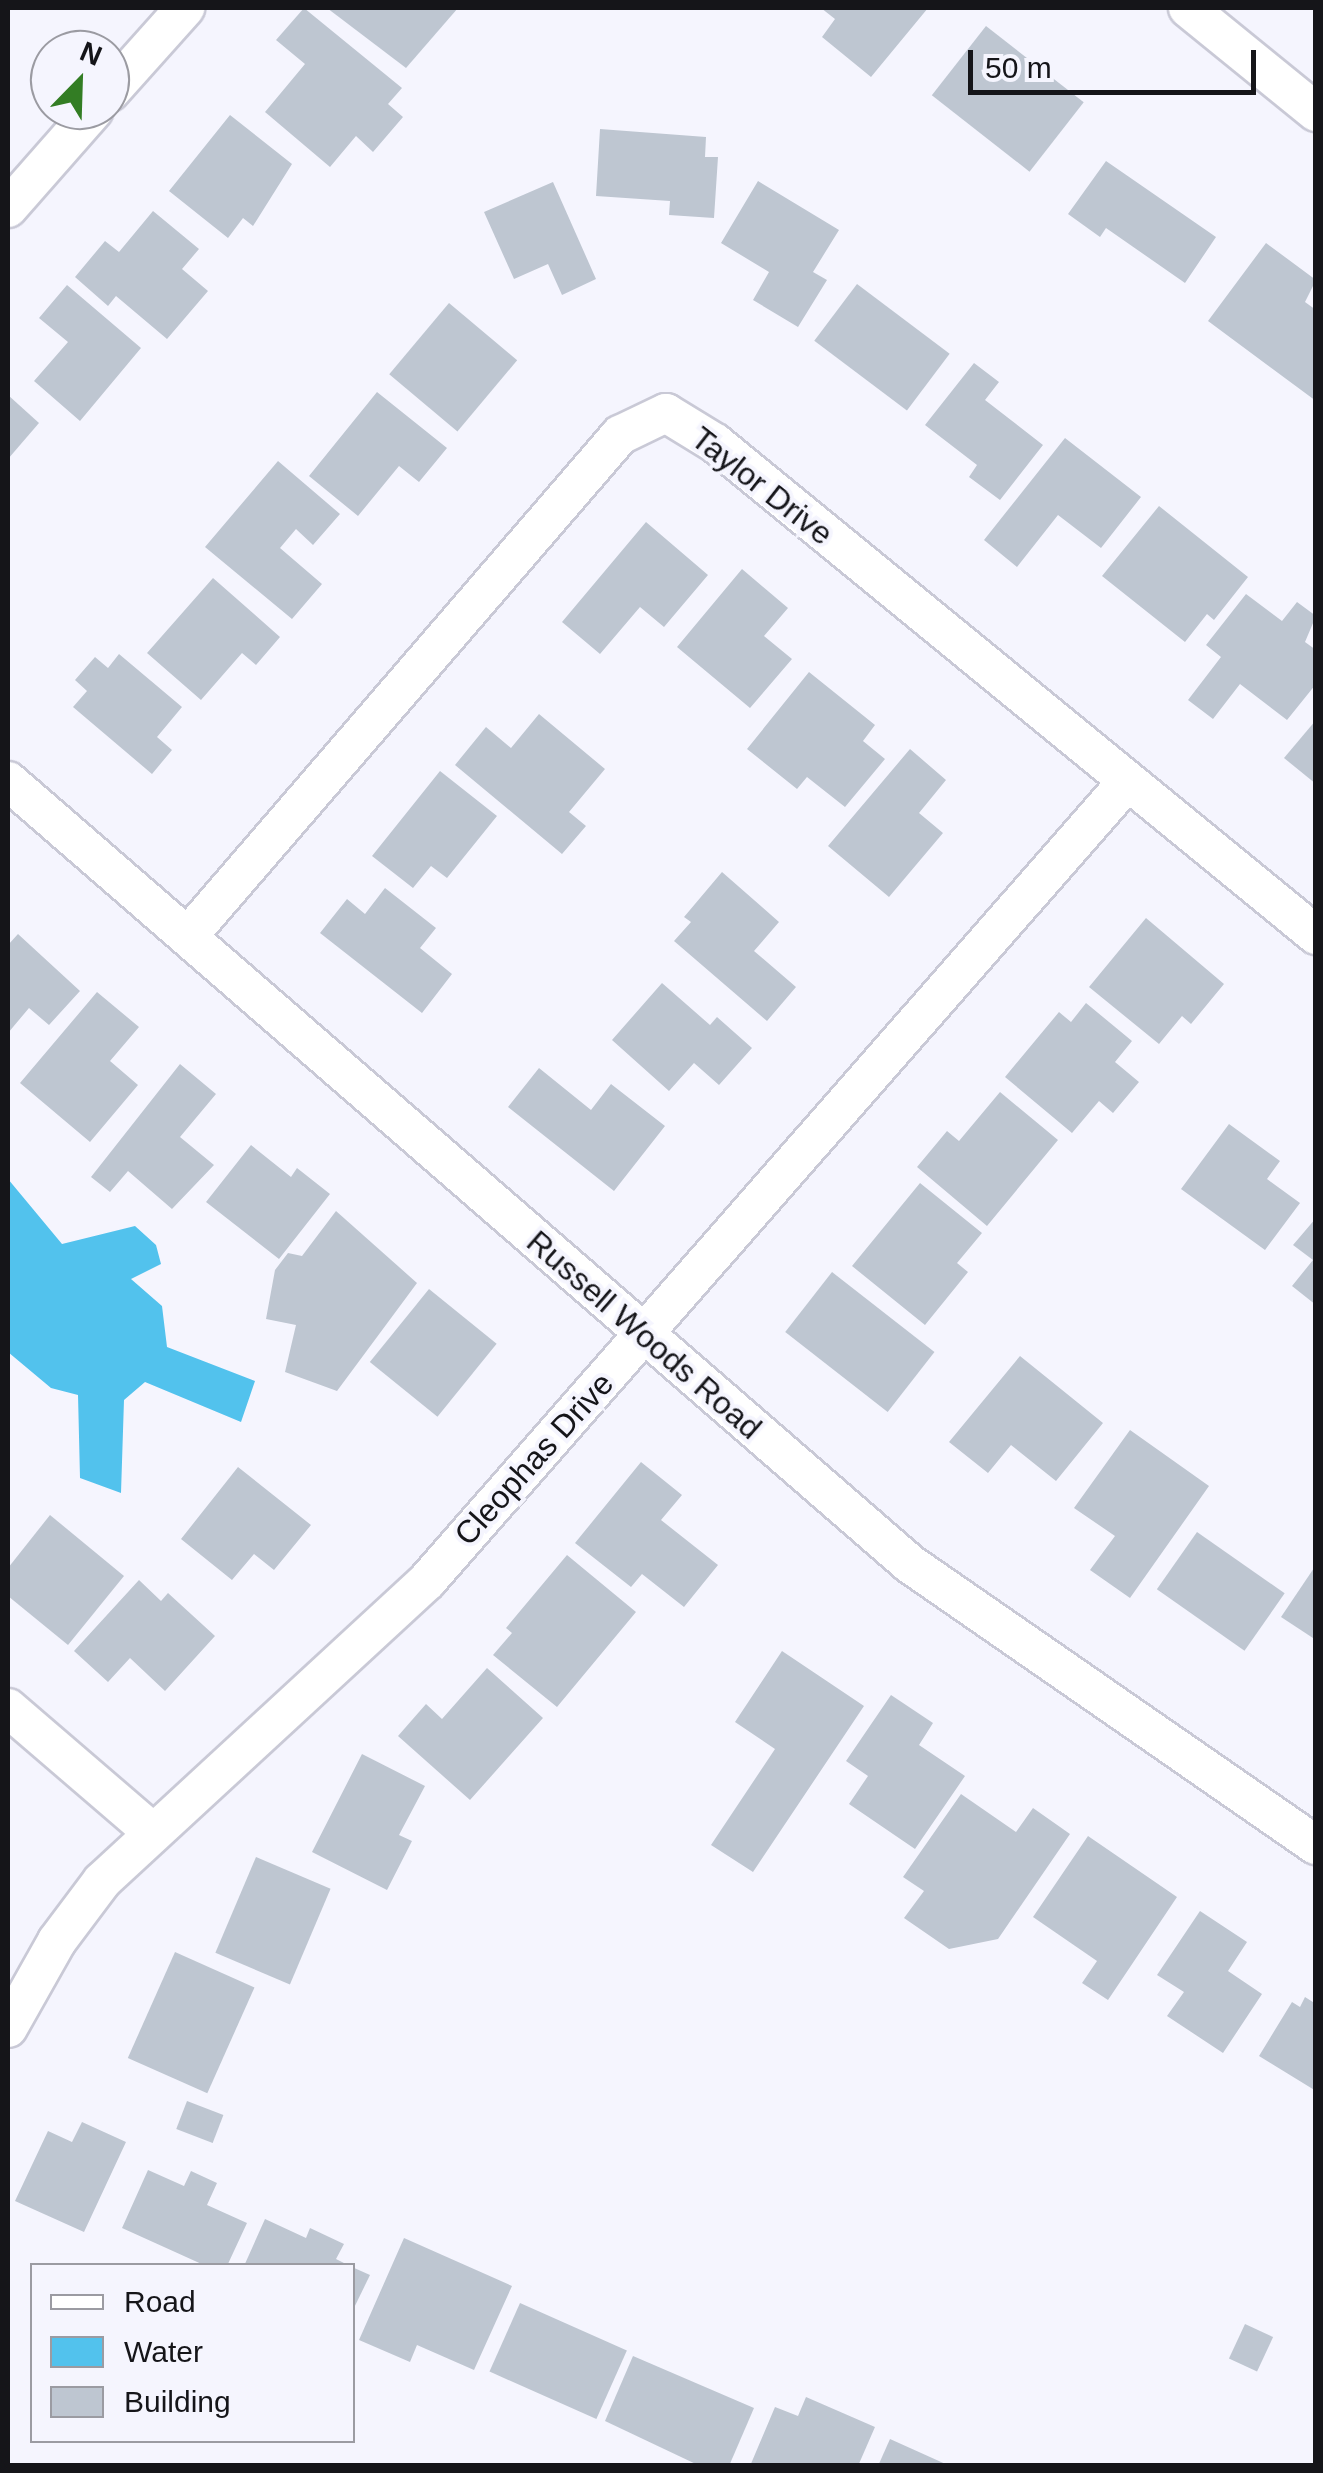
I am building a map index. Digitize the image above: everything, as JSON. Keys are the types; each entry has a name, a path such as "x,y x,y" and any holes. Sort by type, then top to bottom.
{"street":[{"path":"130,70 185,8"},
{"path":"1188,8 1316,112"},
{"path":"8,208 76,130"},
{"name":"Taylor Drive","path":"188,936 620,435 666,413 715,443 1316,935"},
{"name":"Russell Woods Road","path":"8,781 910,1564 1316,1846"},
{"name":"Cleophas Drive","path":"8,2028 57,1941 151,1831 427,1581 1127,782"},
{"path":"8,1708 151,1831"}],"water":[{"path":"8,1179 62,1244 135,1226 156,1245 161,1264 131,1279 162,1306 167,1347 255,1381 241,1422 145,1382 124,1400 121,1493 80,1478 78,1395 51,1388 8,1352"}],"building":[{"path":"304,8 402,88 388,104 403,117 373,152 356,136 330,167 265,112 305,64 276,40"},
{"path":"327,8 458,8 406,68"},
{"path":"821,8 928,8 871,77 822,37 835,19"},
{"path":"986,26 1084,102 1030,172 932,95"},
{"path":"230,115 292,164 253,226 243,218 228,238 169,191"},
{"path":"600,129 706,137 705,157 718,157 714,218 669,215 670,201 596,196"},
{"path":"1106,161 1216,237 1185,283 1106,228 1100,237 1068,214"},
{"path":"758,181 839,230 813,272 827,280 798,327 753,300 769,272 721,243"},
{"path":"553,182 596,279 562,295 548,264 514,279 484,212"},
{"path":"153,211 199,249 182,269 208,291 167,339 116,296 108,306 75,277 105,241 119,252"},
{"path":"1266,243 1316,280 1305,302 1316,310 1316,401 1208,321"},
{"path":"857,284 950,354 907,411 814,341"},
{"path":"67,285 141,348 80,421 34,381 68,342 39,318"},
{"path":"449,303 517,360 457,431 389,374"},
{"path":"974,363 999,382 985,400 1043,445 1000,500 969,477 977,465 925,425"},
{"path":"377,392 447,448 419,482 399,466 358,516 309,476"},
{"path":"8,395 39,423 8,459"},
{"path":"1065,438 1141,497 1101,548 1058,515 1017,567 984,540"},
{"path":"278,461 340,514 313,545 296,529 280,548 322,584 292,619 205,547"},
{"path":"1159,506 1248,577 1214,620 1207,614 1185,642 1102,576"},
{"path":"646,522 708,575 664,627 640,607 600,654 562,622"},
{"path":"742,569 788,608 764,636 792,659 750,708 677,647"},
{"path":"213,578 280,637 256,665 242,653 201,700 147,653"},
{"path":"1246,594 1282,621 1297,602 1316,616 1305,642 1316,650 1316,684 1287,720 1240,684 1213,719 1188,700 1221,657 1206,645"},
{"path":"119,654 182,707 157,737 172,750 152,774 73,707 87,691 75,680 95,657 108,668"},
{"path":"809,672 875,725 863,741 885,759 845,807 807,777 797,789 747,749"},
{"path":"539,714 605,769 569,812 586,826 562,854 455,765 486,727 511,748"},
{"path":"1316,720 1316,784 1284,758"},
{"path":"910,749 946,780 919,813 943,833 889,897 828,846"},
{"path":"440,771 497,816 447,878 431,866 413,888 372,856"},
{"path":"722,872 779,922 754,951 796,987 767,1021 674,941 691,922 684,917"},
{"path":"385,888 436,928 420,948 452,974 422,1013 320,933 347,899 365,914"},
{"path":"1146,918 1224,984 1191,1024 1182,1016 1159,1044 1089,987"},
{"path":"18,934 80,991 49,1025 29,1008 8,1033 8,945"},
{"path":"662,983 710,1025 717,1017 752,1048 719,1085 694,1063 669,1091 612,1040"},
{"path":"97,992 139,1027 110,1061 138,1085 90,1142 20,1083"},
{"path":"1086,1003 1132,1041 1115,1062 1139,1082 1113,1113 1099,1101 1072,1133 1005,1077 1059,1012 1071,1022"},
{"path":"180,1064 216,1094 180,1137 214,1165 172,1209 128,1171 110,1192 91,1177"},
{"path":"539,1068 591,1110 611,1084 665,1126 614,1191 508,1107"},
{"path":"1000,1092 1058,1140 987,1226 917,1167 947,1131 959,1141"},
{"path":"1229,1124 1280,1161 1267,1179 1300,1203 1265,1250 1181,1189"},
{"path":"251,1145 291,1177 297,1168 330,1194 279,1259 206,1202"},
{"path":"920,1183 982,1233 957,1263 968,1272 925,1325 852,1266"},
{"path":"336,1211 417,1283 337,1391 285,1372 296,1325 266,1319 275,1270 288,1253 302,1256"},
{"path":"1316,1218 1316,1305 1292,1286 1313,1260 1293,1245"},
{"path":"832,1272 934,1352 888,1412 785,1332"},
{"path":"429,1289 497,1344 437,1417 370,1362"},
{"path":"1020,1356 1103,1423 1056,1481 1011,1445 988,1473 949,1442"},
{"path":"1130,1430 1209,1486 1130,1598 1090,1570 1115,1536 1074,1508"},
{"path":"641,1462 682,1495 661,1520 718,1565 684,1607 642,1574 631,1587 575,1543"},
{"path":"238,1467 311,1525 274,1570 254,1554 232,1580 181,1539"},
{"path":"50,1515 124,1576 68,1645 8,1596 8,1568"},
{"path":"1197,1532 1285,1593 1244,1651 1157,1589"},
{"path":"567,1555 636,1612 557,1707 493,1655 512,1633 506,1628"},
{"path":"1316,1565 1316,1640 1281,1617"},
{"path":"139,1580 161,1601 168,1593 215,1636 165,1691 130,1658 108,1682 74,1651"},
{"path":"782,1651 864,1706 753,1872 711,1845 775,1749 735,1722"},
{"path":"487,1668 543,1718 470,1800 398,1736 426,1704 442,1719"},
{"path":"891,1695 933,1723 919,1745 965,1776 915,1849 849,1804 868,1776 846,1761"},
{"path":"362,1754 425,1786 399,1835 412,1841 387,1890 312,1852"},
{"path":"961,1794 1016,1832 1033,1808 1070,1834 998,1939 949,1949 904,1918 924,1891 903,1877"},
{"path":"1088,1836 1177,1897 1108,2000 1082,1983 1097,1961 1033,1917"},
{"path":"256,1857 331,1889 290,1984 215,1953"},
{"path":"1200,1911 1247,1942 1228,1971 1262,1994 1223,2053 1167,2016 1184,1992 1157,1975"},
{"path":"175,1952 254,1987 207,2093 128,2058"},
{"path":"1305,1997 1316,2004 1316,2091 1259,2056 1292,2002 1300,2007"},
{"path":"187,2101 223,2115 213,2143 176,2129"},
{"path":"82,2122 126,2142 84,2232 15,2201 48,2131 72,2142"},
{"path":"148,2170 184,2186 191,2171 217,2183 207,2205 247,2223 228,2263 199,2263 122,2228"},
{"path":"265,2219 306,2238 310,2228 344,2244 336,2259 344,2263 245,2263"},
{"path":"404,2238 512,2286 474,2370 417,2345 410,2362 359,2340"},
{"path":"355,2268 370,2275 355,2306"},
{"path":"520,2303 627,2351 596,2419 489,2372"},
{"path":"1245,2324 1273,2337 1257,2372 1229,2358"},
{"path":"633,2356 754,2408 729,2466 700,2466 605,2421"},
{"path":"806,2397 875,2427 858,2466 750,2466 775,2407 798,2416"},
{"path":"890,2439 950,2466 878,2466"}]}
